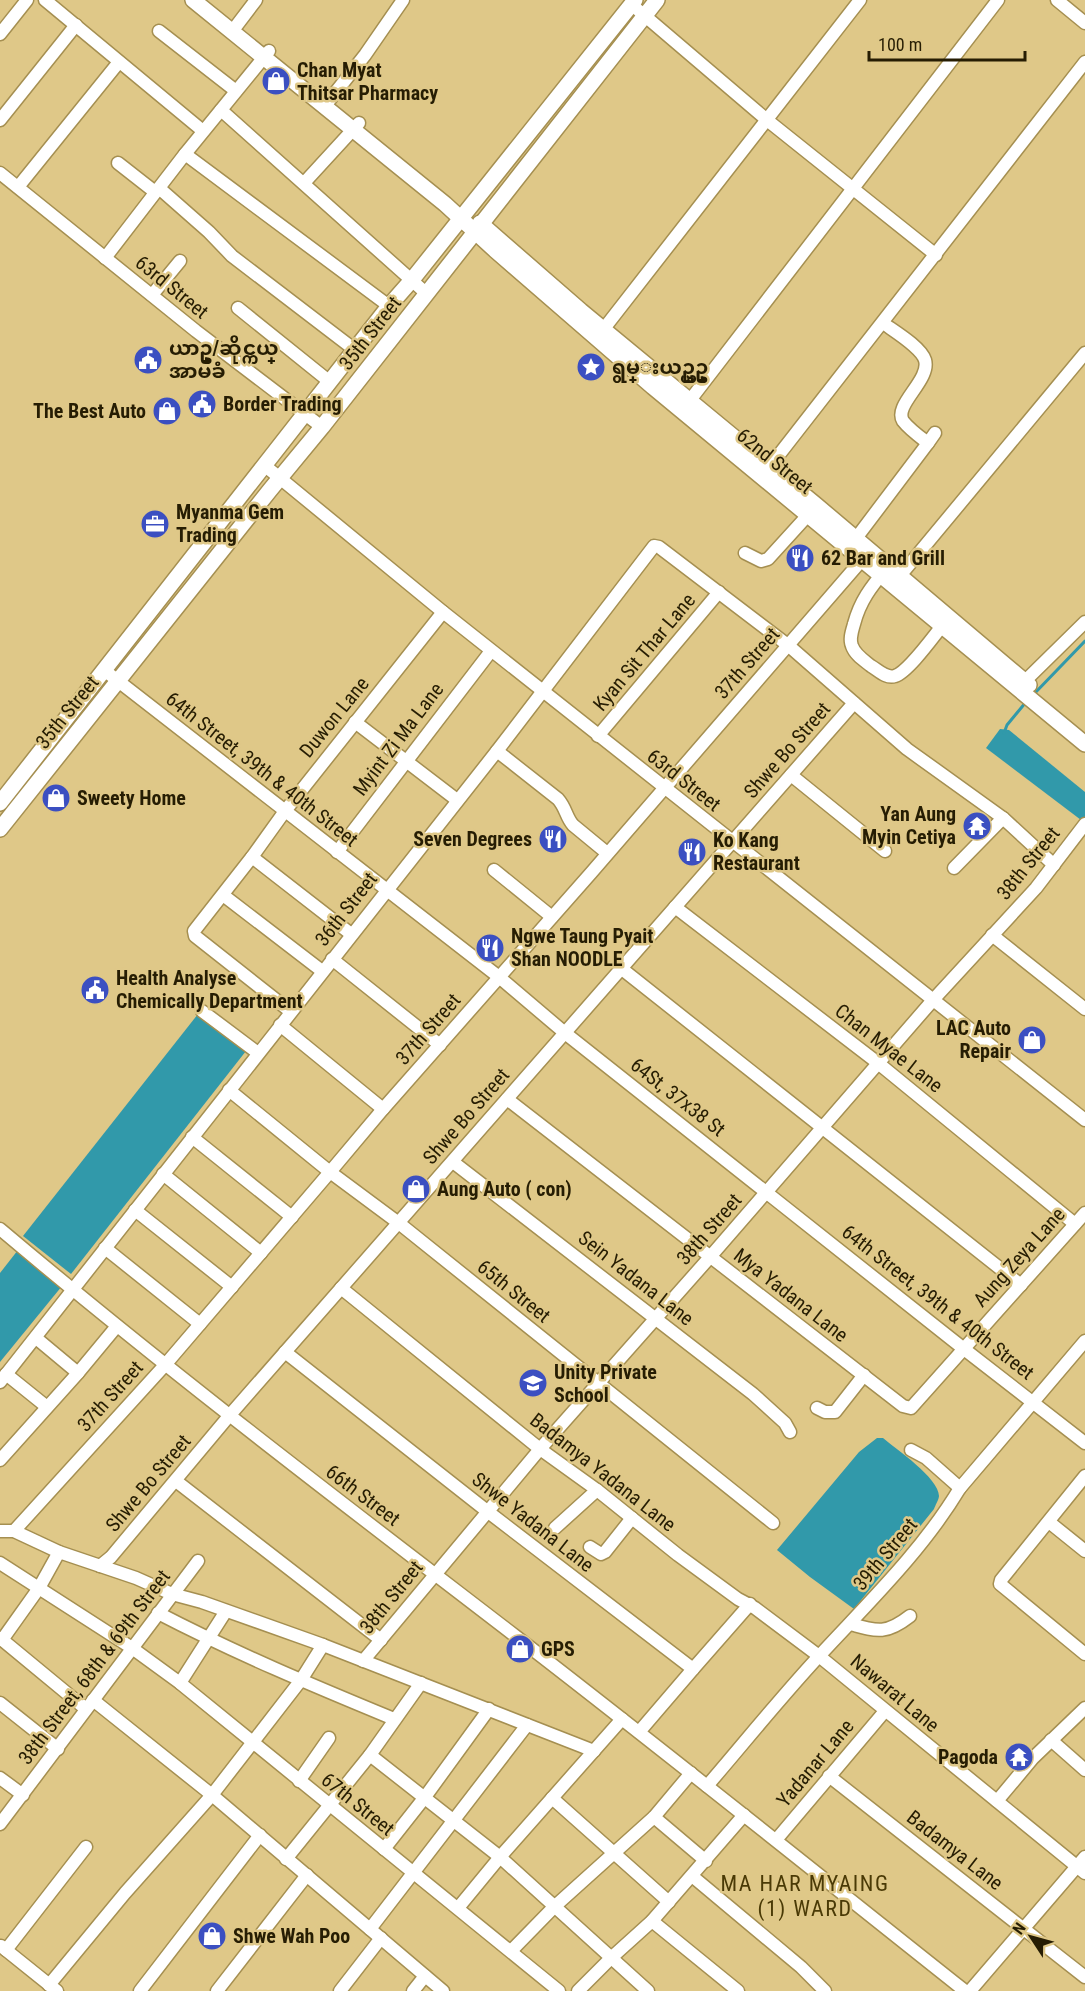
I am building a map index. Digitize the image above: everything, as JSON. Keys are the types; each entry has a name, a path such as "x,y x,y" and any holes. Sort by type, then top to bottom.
{"main road":[{"path":"193,0 266,54"},
{"path":"205,0 237,25 266,54"},
{"name":"35th Street","path":"0,829 479,229 657,0"},
{"name":"35th Street","path":"0,802 389,306 633,2"},
{"name":"62nd Street","path":"266,54 449,202 686,405 1030,691 1085,744"},
{"name":"62nd Street","path":"766,472 808,515 852,544"},
{"name":"62nd Street","path":"891,575 942,626 1085,730"}],"street":[{"path":"0,34 27,0"},
{"path":"45,0 203,131"},
{"path":"237,25 256,0"},
{"path":"327,104 403,0"},
{"path":"601,333 860,0"},
{"path":"686,405 998,0"},
{"path":"1056,0 1085,23"},
{"path":"633,2 645,16 766,120 936,255"},
{"path":"0,120 76,26"},
{"path":"159,31 236,91"},
{"path":"105,258 266,54"},
{"path":"18,188 119,62"},
{"path":"766,472 1085,62"},
{"path":"221,110 427,294"},
{"path":"304,183 355,127"},
{"path":"185,154 389,306"},
{"path":"118,163 157,190 209,232 232,256 355,350"},
{"name":"63rd Street","path":"0,173 322,427"},
{"path":"152,295 180,261"},
{"path":"238,308 330,382"},
{"path":"852,544 931,438 904,422 901,416 903,408 922,378 926,367 925,360 920,352 883,323"},
{"path":"942,626 916,657 898,675 892,677 884,675 852,648 852,630 861,602 867,592 891,575 1085,353"},
{"name":"63rd Street","path":"264,465 491,651 1085,1120"},
{"path":"745,553 761,561 768,559 808,515"},
{"name":"36th Street","path":"3,1378 656,546 719,592"},
{"name":"37th Street","path":"14,1531 165,1365 382,1109 789,646 866,555"},
{"path":"719,592 789,646 907,749 1003,818 1054,865"},
{"name":"Kyan Sit Thar Lane","path":"598,736 719,592"},
{"name":"Duwon Lane","path":"290,1011 194,934 285,811 443,612"},
{"path":"1030,691 1085,622"},
{"name":"Myint Zi Ma Lane","path":"337,852 491,651"},
{"name":"64th Street, 39th & 40th Street","path":"104,670 499,977 565,1033"},
{"name":"Shwe Bo Street","path":"100,1566 111,1557 229,1416 854,703"},
{"path":"355,722 457,800"},
{"path":"497,751 558,799 565,807 569,821 608,853"},
{"path":"790,775 885,851"},
{"path":"0,802 14,812"},
{"path":"954,868 1003,818"},
{"name":"38th Street","path":"363,1661 540,1449 1054,865 1084,825"},
{"path":"252,857 351,934"},
{"path":"494,870 552,917"},
{"path":"223,895 322,971"},
{"name":"Chan Myae Lane","path":"675,907 878,1063 1075,1224"},
{"path":"992,935 1085,1008"},
{"path":"332,959 440,1045"},
{"path":"622,969 1021,1285"},
{"path":"202,1011 258,1053"},
{"path":"280,1025 382,1109"},
{"name":"64St, 37x38 St","path":"565,1033 767,1192"},
{"name":"65th Street","path":"229,1090 773,1523"},
{"name":"Mya Yadana Lane","path":"507,1100 903,1406 911,1408"},
{"path":"192,1137 292,1217"},
{"name":"Sein Yadana Lane","path":"453,1162 753,1394 785,1423 790,1432"},
{"path":"164,1174 261,1253"},
{"name":"64th Street, 39th & 40th Street","path":"767,1192 1085,1443"},
{"path":"135,1210 232,1287"},
{"name":"Aung Zeya Lane","path":"911,1408 1085,1213"},
{"name":"66th Street","path":"0,1229 229,1416 639,1732 965,1991"},
{"path":"105,1248 200,1324"},
{"name":"Badamya Yadana Lane","path":"341,1288 540,1449 597,1490 712,1581 738,1599 750,1604 819,1656"},
{"path":"1,1458 117,1326"},
{"path":"36,1338 78,1373"},
{"name":"39th Street","path":"707,1786 819,1656 906,1563 948,1510 960,1488 1085,1341"},
{"name":"Shwe Yadana Lane","path":"285,1352 693,1669"},
{"path":"817,1408 825,1412 835,1412 864,1375"},
{"path":"3,1378 47,1407"},
{"path":"911,1450 926,1458 960,1488"},
{"path":"1085,1476 1000,1584 1085,1654"},
{"path":"176,1481 381,1640"},
{"path":"555,1528 597,1490"},
{"path":"590,1546 597,1553 605,1552 632,1518"},
{"path":"1049,1522 1085,1551"},
{"path":"0,1531 14,1531 59,1552 136,1578 172,1594 323,1645 594,1751"},
{"path":"59,1552 39,1588 1,1639 212,1795 443,1991"},
{"name":"38th Street, 68th & 69th Street","path":"0,1824 198,1561"},
{"name":"67th Street","path":"0,1563 132,1648 180,1683 559,1991"},
{"path":"639,1732 750,1604"},
{"path":"180,1683 226,1611"},
{"path":"158,1613 208,1639 394,1719"},
{"path":"851,1623 870,1629 887,1630 896,1627 910,1616"},
{"path":"86,1846 3,1948 53,1988 124,1893 212,1795 253,1744 301,1680 323,1645"},
{"name":"Nawarat Lane","path":"819,1656 996,1801 1082,1865"},
{"path":"286,1859 370,1755 421,1683"},
{"path":"0,1703 58,1749"},
{"path":"384,1849 425,1797 489,1708"},
{"path":"996,1801 1033,1758 1085,1708"},
{"name":"Yadanar Lane","path":"776,1840 885,1711"},
{"path":"458,1908 622,1719"},
{"path":"370,1929 527,1725"},
{"path":"299,1781 329,1738"},
{"path":"1051,1740 1085,1770"},
{"path":"370,1755 500,1857 644,1990"},
{"path":"511,1951 554,1907 654,1817 690,1773"},
{"name":"Badamya Lane","path":"829,1776 1085,1977"},
{"path":"0,1778 23,1795"},
{"path":"552,1798 669,1902"},
{"path":"578,1991 652,1921 744,1815"},
{"path":"654,1817 706,1861"},
{"path":"140,1991 260,1835"},
{"path":"970,1991 1023,1928 1082,1865"},
{"path":"217,1991 307,1875"},
{"path":"692,1876 801,1967 825,1991"},
{"path":"652,1921 738,1991"},
{"path":"340,1991 381,1938"},
{"path":"412,1991 425,1976"}],"water":[{"path":"1000,729 1009,730 1085,792 1085,823 986,748"},
{"path":"198,1014 246,1051 71,1274 23,1236"},
{"path":"18,1250 62,1286 0,1362 0,1273"},
{"path":"877,1438 883,1438 925,1473 937,1489 939,1497 934,1509 854,1609 777,1550 859,1452"}],"waterway":[{"path":"1033,695 1085,641"},
{"path":"1004,733 1007,725 1026,702"}],"place":[{"name":"Chan Myat Thitsar Pharmacy","path":"276,81"},
{"name":"ယာဥ္/ဆိုင္ကယ္ အာမခံ","path":"148,360"},
{"name":"ရွမ္းယဥ္ယဥ္","path":"591,367"},
{"name":"Border Trading","path":"202,404"},
{"name":"The Best Auto","path":"167,411"},
{"name":"Myanma Gem Trading","path":"155,524"},
{"name":"62 Bar and Grill","path":"800,558"},
{"name":"Sweety Home","path":"56,798"},
{"name":"Yan Aung Myin Cetiya","path":"977,826"},
{"name":"Seven Degrees","path":"553,839"},
{"name":"Ko Kang Restaurant","path":"692,852"},
{"name":"Ngwe Taung Pyait Shan NOODLE","path":"490,948"},
{"name":"Health Analyse Chemically Department","path":"95,990"},
{"name":"LAC Auto Repair","path":"1032,1040"},
{"name":"Aung Auto ( con)","path":"416,1189"},
{"name":"Unity Private School","path":"533,1383"},
{"name":"GPS","path":"520,1649"},
{"name":"Pagoda","path":"1019,1757"},
{"name":"Shwe Wah Poo","path":"212,1936"}],"district":[{"name":"MA HAR MYAING (1) WARD","path":"805,1896"}]}
